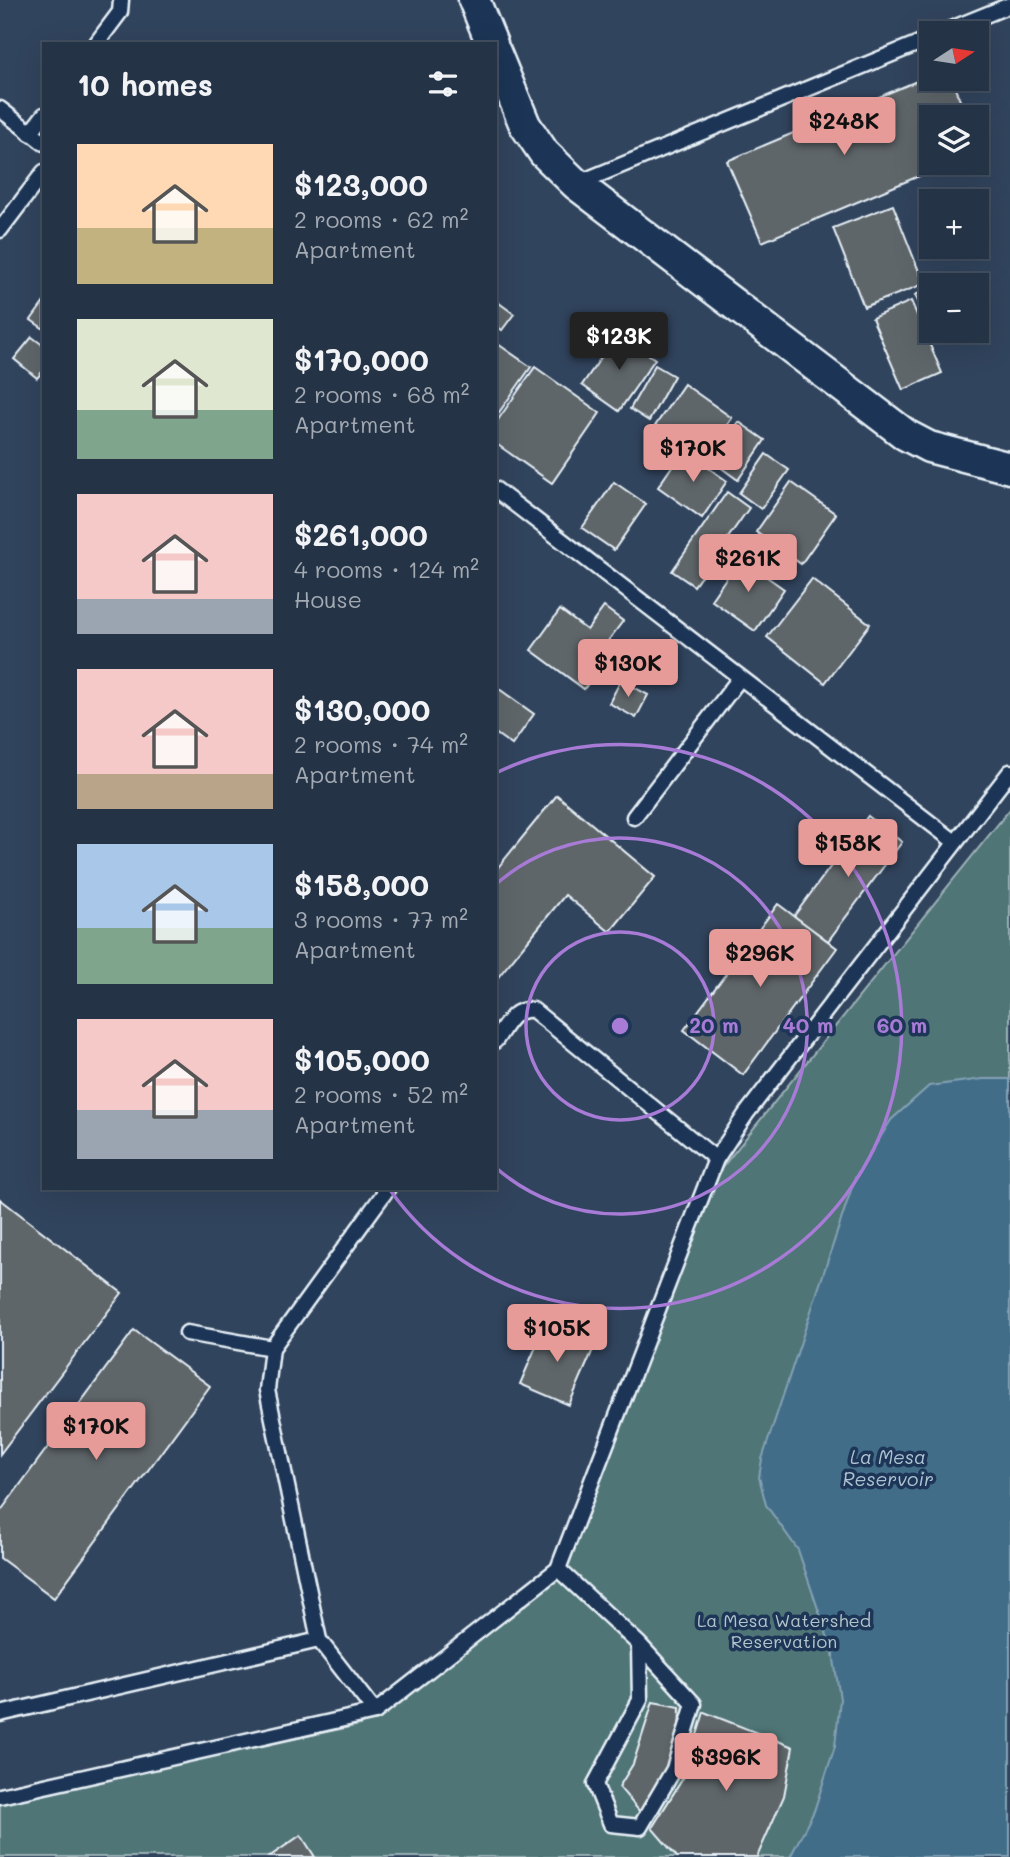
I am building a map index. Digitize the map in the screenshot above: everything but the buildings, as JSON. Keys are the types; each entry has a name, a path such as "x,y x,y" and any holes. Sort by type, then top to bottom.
{"street":[{"path":"474,0 491,42"},
{"path":"497,57 525,125 544,153 576,184 906,435 929,447 1010,468"}],"lane":[{"path":"98,42 120,12 121,0"},
{"path":"971,21 1010,5"},
{"path":"576,184 919,43"},
{"path":"0,109 42,142"},
{"path":"30,133 42,118"},
{"path":"0,230 42,175"},
{"path":"497,491 955,842"},
{"path":"634,817 740,678"},
{"path":"0,1796 375,1712 558,1569 716,1159 746,1114 1010,772"},
{"path":"497,1038 516,1012 533,1010 716,1159"},
{"path":"375,1712 319,1640 267,1390 272,1348 387,1190"},
{"path":"187,1333 272,1348"},
{"path":"558,1569 639,1644 694,1704 674,1769 640,1827 611,1824 594,1784 639,1700 639,1644"},
{"path":"0,1714 319,1640"}],"green space":[{"name":"La Mesa Watershed Reservation","path":"1010,809 1010,1857 0,1857 0,1799 360,1725 564,1574 716,1175"}],"water":[{"name":"La Mesa Reservoir","path":"983,1079 1010,1079 1010,1857 790,1857 814,1811 835,1746 840,1699 833,1653 798,1550 766,1505 759,1477 762,1459 855,1178 891,1120 929,1086"}]}
